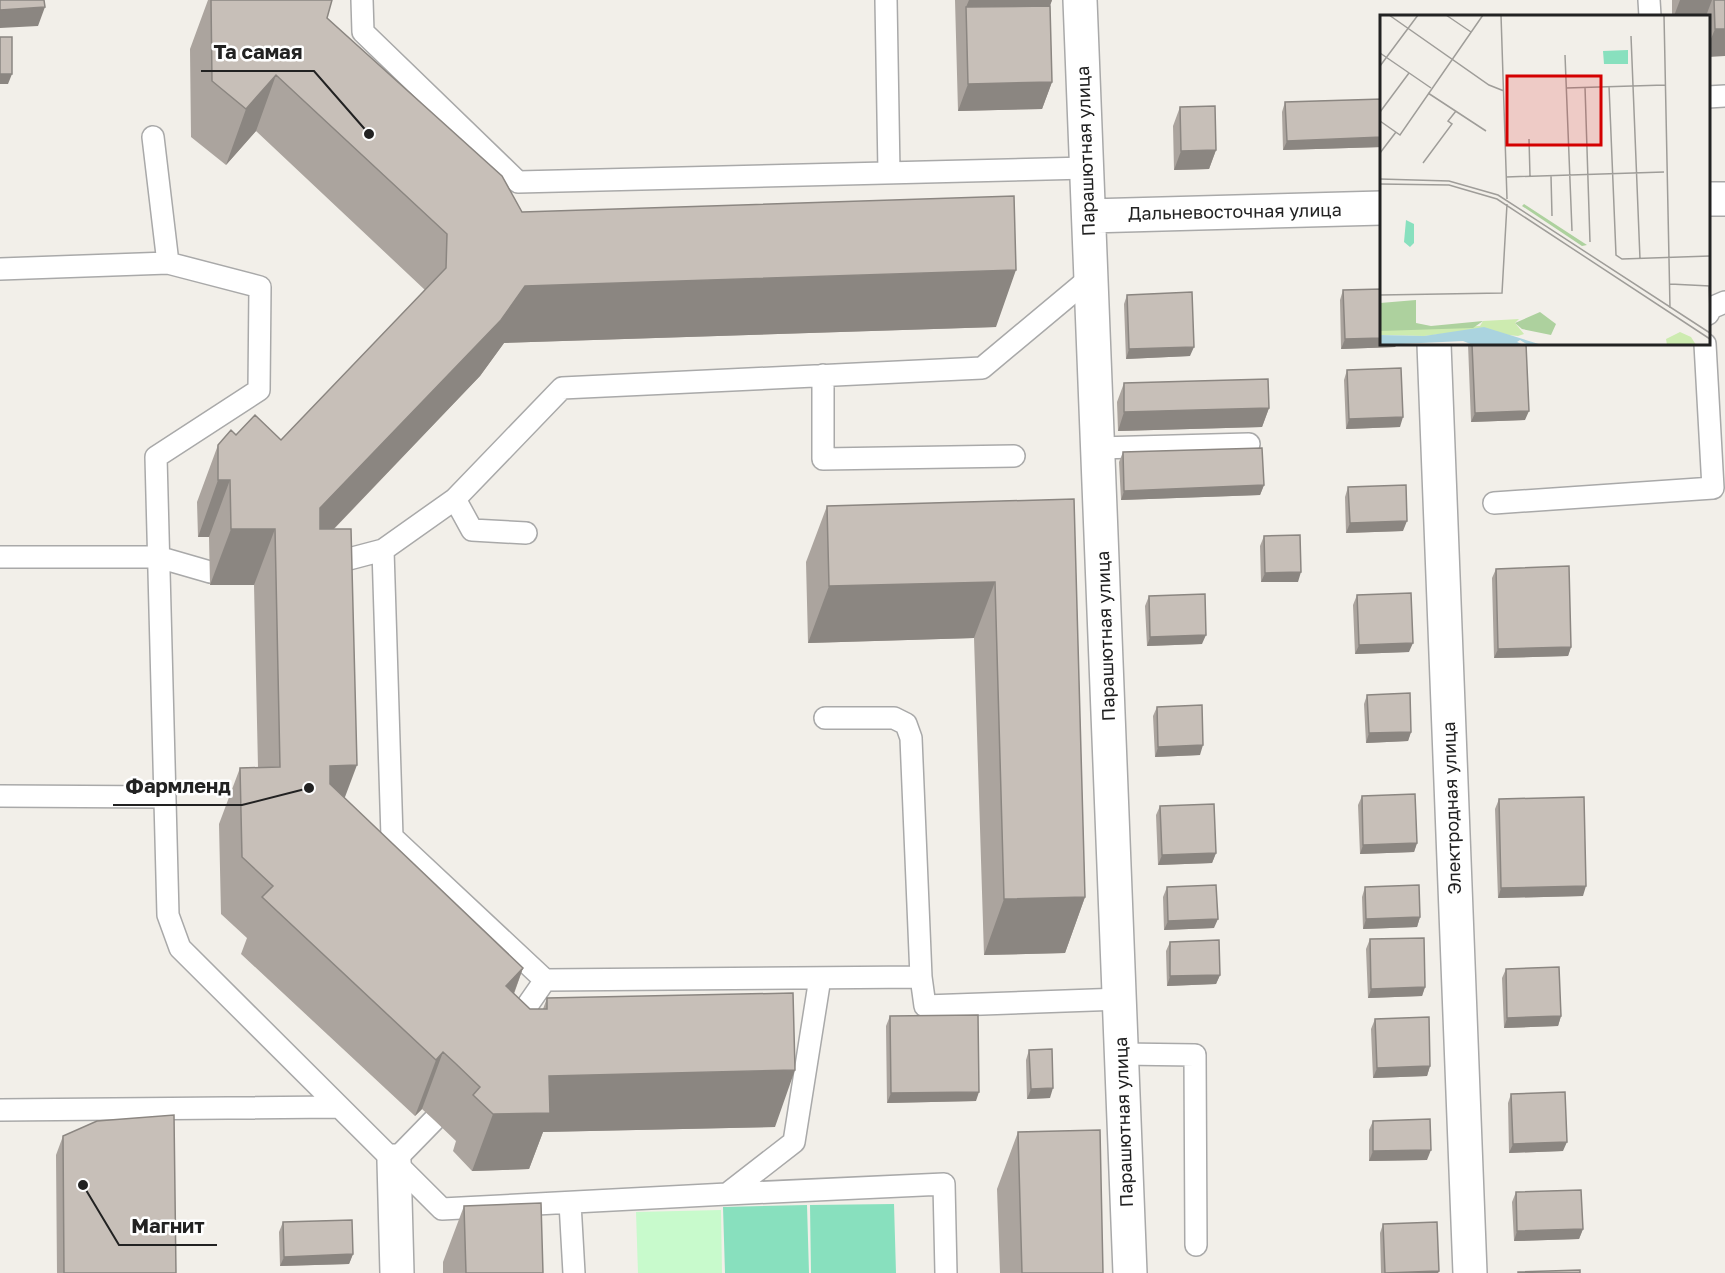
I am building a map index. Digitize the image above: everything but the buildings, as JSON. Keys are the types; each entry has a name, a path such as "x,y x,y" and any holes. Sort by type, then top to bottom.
{"street":[{"name":"Парашютная улица","path":"1080,0 1130,1273"},
{"name":"Дальневосточная улица","path":"1089,216 1380,208"},
{"name":"Электродная улица","path":"1434,345 1470,1273"},
{"path":"394,1161 397,1273"}],"lane":[{"path":"362,0 363,32 518,182 1087,168"},
{"path":"886,0 889,172"},
{"path":"1649,0 1650,15"},
{"path":"1710,97 1725,96"},
{"path":"153,137 168,263"},
{"path":"0,269 168,263 260,287 259,390 156,457 168,915 180,948 442,1209 944,1184 946,1273"},
{"path":"310,570 383,550 455,499 562,388 982,368 1091,277"},
{"path":"1710,310 1725,302"},
{"path":"1494,503 1713,488 1705,345"},
{"path":"823,375 823,459 1014,456"},
{"path":"1098,448 1249,444"},
{"path":"455,499 472,530 525,533"},
{"path":"383,550 392,837 545,980 921,977"},
{"path":"0,557 158,557 210,572"},
{"path":"825,718 894,718 906,724 911,738 921,977 925,1006 1121,999"},
{"path":"0,796 165,797"},
{"path":"727,1194 794,1143 820,978"},
{"path":"501,1043 545,980"},
{"path":"1121,1054 1195,1055 1196,1245"},
{"path":"0,1110 338,1107"},
{"path":"394,1161 434,1120"},
{"path":"570,1203 574,1273"}],"green space":[{"path":"894,1204 896,1273 811,1273 810,1205"},
{"path":"807,1205 809,1273 725,1273 723,1207"},
{"path":"721,1210 722,1273 638,1273 636,1212"}],"place":[{"name":"Та самая","path":"369,134"},
{"name":"Фармленд","path":"309,788"},
{"name":"Магнит","path":"83,1185"}]}
